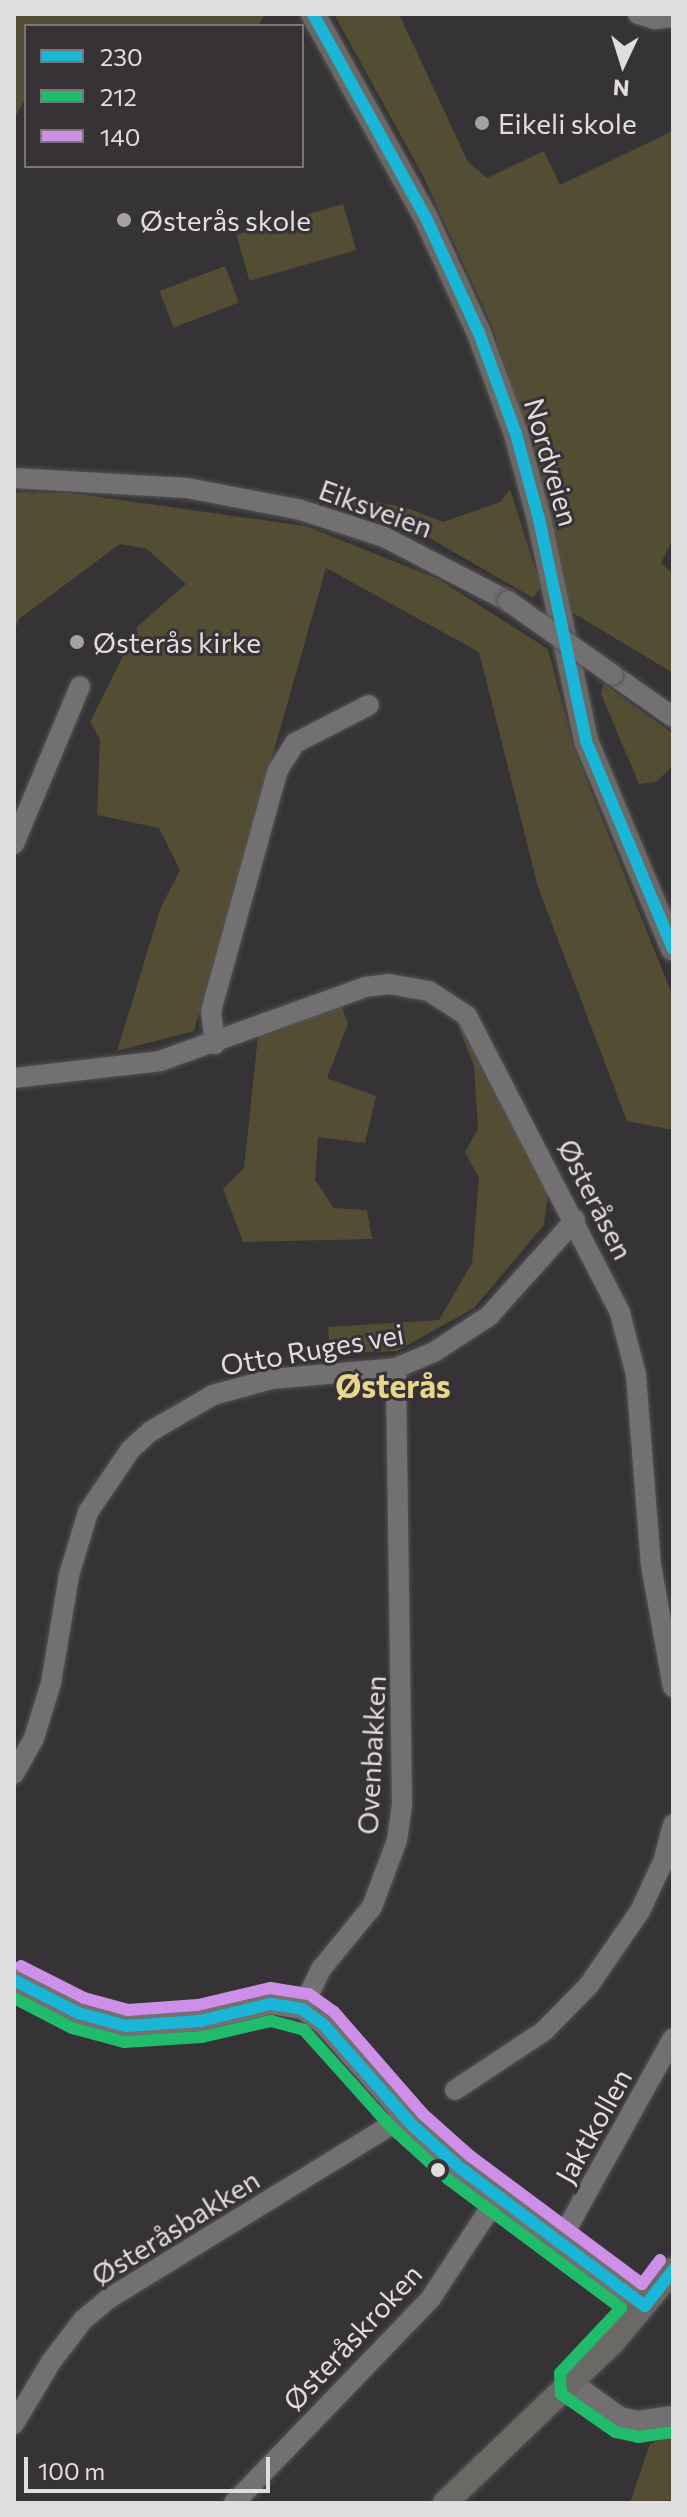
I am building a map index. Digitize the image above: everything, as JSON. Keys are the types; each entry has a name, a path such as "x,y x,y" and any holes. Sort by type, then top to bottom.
{"main road":[{"name":"Nordveien","path":"313,14 426,218 479,333 516,434 539,519 586,741 673,949"},
{"path":"445,2503 573,2383 645,2306 673,2270"}],"street":[{"path":"638,14 673,17"},
{"name":"Eiksveien","path":"14,478 187,488 301,510 384,537 508,601 673,717"},
{"path":"14,844 80,686"},
{"path":"215,1044 211,1011 278,770 295,743 369,705"},
{"name":"Østeråsen","path":"14,1078 118,1068 215,1044 365,987 407,986 448,1001 482,1038 613,1294 636,1375 648,1538 673,1687"},
{"name":"Otto Ruges vei","path":"14,1774 34,1738 51,1683 83,1526 98,1493 131,1449 188,1408 240,1386 396,1368 434,1352 489,1316 575,1220"},
{"name":"Ovenbakken","path":"302,2009 321,1969 372,1907 397,1840 402,1805 396,1368"},
{"path":"455,2090 544,2031 589,1985 652,1887 673,1824"},
{"path":"14,1980 78,2013 126,2026 200,2021 271,2004 302,2009 323,2024 404,2117 497,2198 560,2241 645,2306"},
{"name":"Jaktkollen","path":"560,2241 673,2038"},
{"name":"Østeråsbakken","path":"14,2424 51,2362 83,2320 108,2299 404,2117"},
{"name":"Østeråskroken","path":"234,2503 431,2298 497,2198"},
{"path":"573,2383 620,2417 648,2421 673,2416"}],"shaded area":[{"path":"14,14 265,14 259,24 24,24 24,101 14,120"},
{"path":"334,14 399,14 468,162 487,178 544,151 560,185 673,131 673,539 661,563 673,574 673,673 568,610 550,516 493,328 424,178"},
{"path":"343,204 356,250 250,281 236,235"},
{"path":"225,266 239,302 174,327 160,291"},
{"path":"510,489 541,587 533,598 428,537 322,496 325,491 407,508 443,522 500,502"},
{"path":"14,492 70,493 306,526 438,579 548,649 574,748 673,997 673,1130 627,1121 538,887 479,652 326,568 194,1031 117,1051 161,907 180,870 159,828 97,815 100,739 90,722 138,626 186,584 147,549 120,544 19,619 14,632"},
{"path":"603,683 673,734 673,766 656,782 639,784 601,694"},
{"path":"341,1005 348,1024 327,1078 376,1096 365,1143 318,1137 315,1180 334,1208 367,1210 372,1239 243,1242 223,1189 244,1168 258,1036"},
{"path":"456,1020 486,1061 548,1193 544,1225 474,1308 397,1351 330,1354 328,1327 439,1320 472,1263 479,1178 465,1152 478,1129 474,1066"},
{"path":"673,2433 673,2500 630,2503 650,2444"}],"transit line":[{"name":"230","path":"313,14 426,218 479,333 516,434 539,519 586,741 673,949"},
{"name":"140","path":"21,1966 84,1998 128,2010 198,2005 270,1988 309,1994 334,2012 423,2114 469,2155 642,2284 660,2260"},
{"name":"230","path":"14,1980 78,2013 126,2026 200,2021 271,2004 302,2009 323,2024 412,2125 459,2167 645,2306 673,2270"},
{"name":"212","path":"14,1998 72,2028 124,2042 202,2037 271,2021 304,2030 392,2128 448,2179 621,2308 560,2373 561,2394 615,2432 638,2437 673,2432"}],"place":[{"name":"Eikeli skole","path":"482,123"},
{"name":"Østerås skole","path":"124,220"},
{"name":"Østerås kirke","path":"77,642"}],"district":[{"name":"Østerås","path":"393,1385"}]}
